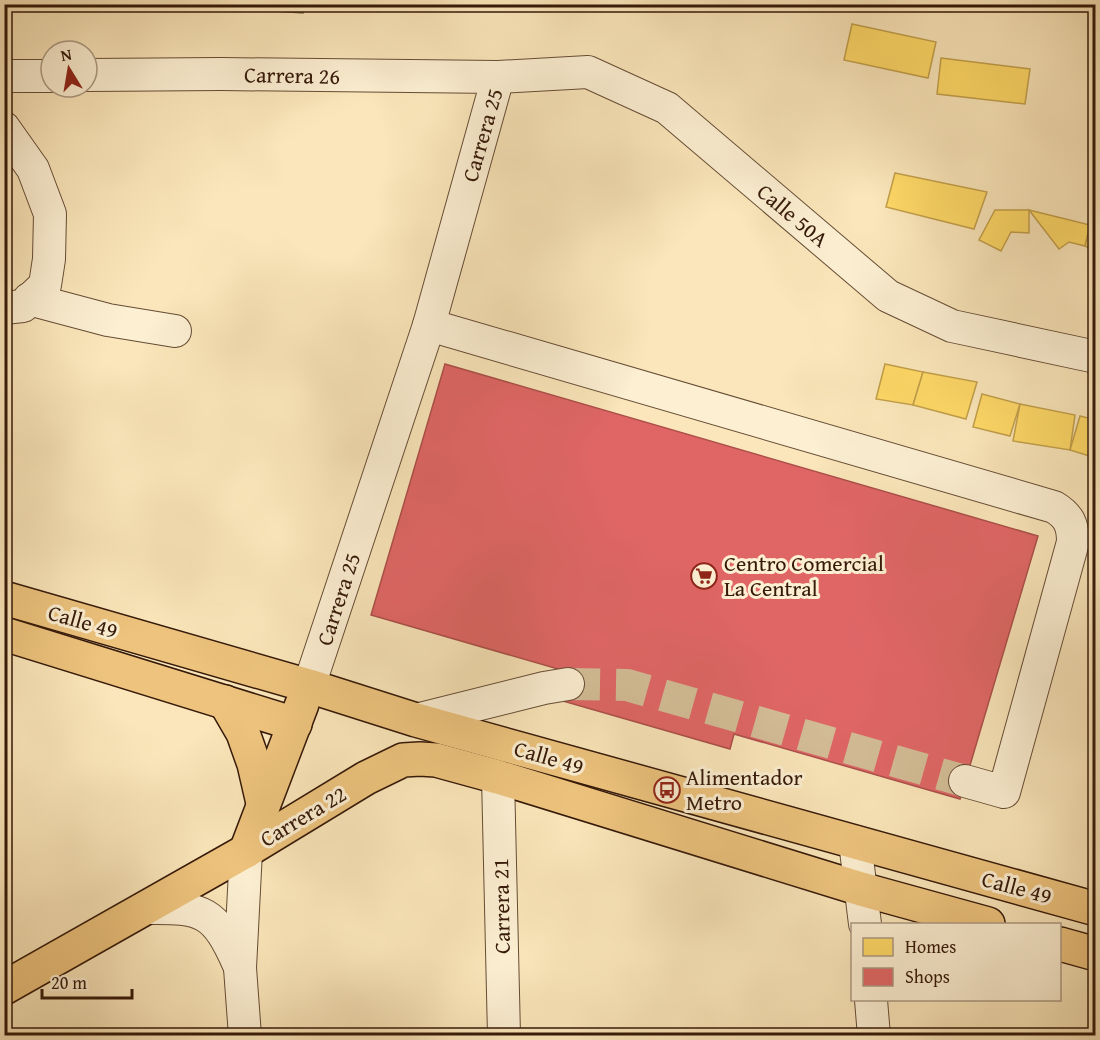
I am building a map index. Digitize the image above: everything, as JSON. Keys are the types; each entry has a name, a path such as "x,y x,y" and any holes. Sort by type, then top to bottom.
{"main road":[{"name":"Calle 49","path":"4,598 309,686 416,720 1095,909"},
{"name":"Calle 49","path":"4,634 295,724"},
{"path":"215,699 309,686"},
{"name":"Carrera 25","path":"246,851 309,686"},
{"path":"215,699 243,733 254,764 263,803"},
{"name":"Carrera 22","path":"246,851 386,767 403,760 436,760"},
{"name":"Calle 49","path":"436,760 861,889 984,923"},
{"path":"4,988 246,851"},
{"path":"1061,945 1095,954"}],"street":[{"name":"Calle 50A","path":"498,77 588,72 667,108 888,296 952,326 1095,357"},
{"name":"Carrera 26","path":"99,75 498,77"},
{"path":"4,76 39,76"},
{"name":"Carrera 25","path":"309,686 429,325 498,77"},
{"path":"4,128 33,168 50,214 49,259 45,285 17,304"},
{"path":"17,304 176,331"},
{"path":"429,325 1054,507 1063,513 1070,520 1073,543 1004,792 965,781"},
{"path":"416,720 568,684"},
{"name":"Carrera 21","path":"498,777 504,1035"},
{"path":"855,842 865,923"},
{"name":"Carrera 22","path":"244,1035 240,968 246,851"},
{"name":"Carrera 22","path":"146,908 181,907 210,919 222,929 240,968"},
{"path":"871,1001 874,1035"}],"green space":[{"path":"183,5 303,5 303,13"}],"building: Homes":[{"path":"852,24 936,42 928,78 844,60"},
{"path":"941,58 1030,69 1025,104 937,94"},
{"path":"895,173 987,192 974,229 886,207"},
{"path":"995,210 1029,210 1029,233 1011,232 1001,251 979,240"},
{"path":"1029,210 1090,225 1085,246 1069,242 1059,249"},
{"path":"1090,225 1096,227 1096,251 1085,246"},
{"path":"885,364 923,372 913,405 876,399"},
{"path":"923,372 977,382 966,419 913,405"},
{"path":"982,394 1020,404 1010,436 973,427"},
{"path":"1020,404 1075,415 1070,450 1013,441"},
{"path":"1080,416 1096,420 1096,458 1070,450"}],"building: Shops":[{"name":"Centro Comercial La Central","path":"445,364 1038,536 960,799 734,734 730,749 563,701 572,673 371,615"}],"tunnel":[{"path":"568,684 627,685 965,781"}],"place":[{"name":"Centro Comercial La Central","path":"704,576"},
{"name":"Alimentador Metro","path":"667,790"}]}
